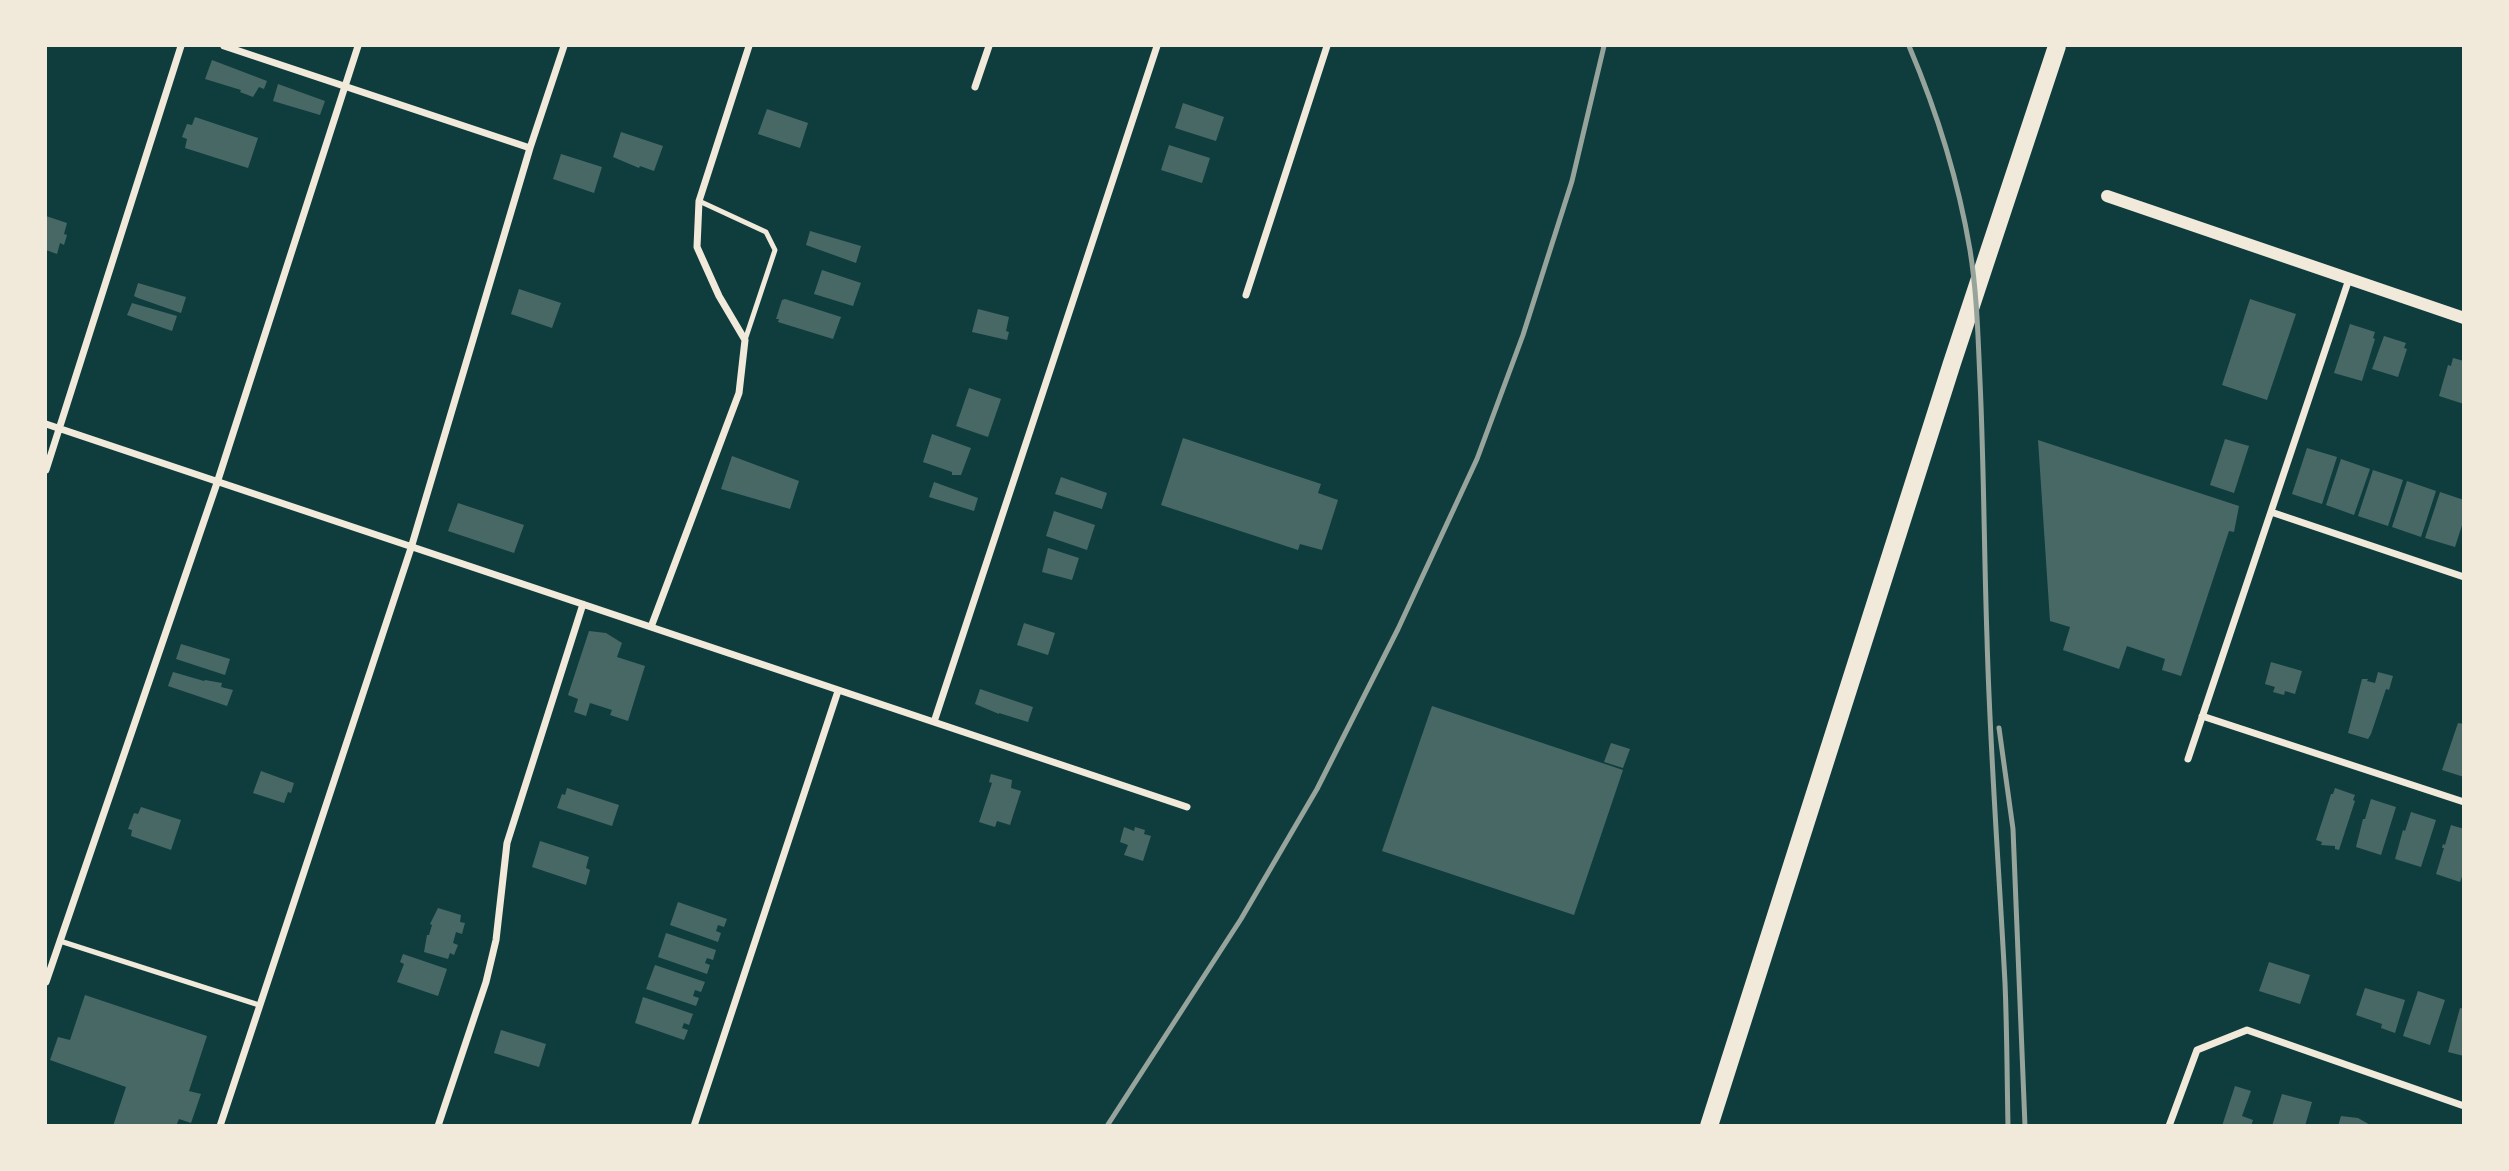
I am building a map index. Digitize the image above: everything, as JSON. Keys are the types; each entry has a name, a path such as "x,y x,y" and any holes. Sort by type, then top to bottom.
{"main road":[{"path":"1709,1125 2057,46"}],"street":[{"path":"46,470 181,46"},
{"path":"224,46 530,148"},
{"path":"46,982 217,482 358,46"},
{"path":"220,1125 411,548 530,148 564,46"},
{"path":"651,627 738,393 745,340 719,296 697,247 699,201 749,46"},
{"path":"975,87 989,46"},
{"path":"934,722 1157,46"},
{"path":"1246,295 1327,46"},
{"path":"2107,196 2463,318"},
{"path":"2188,758 2349,279"},
{"path":"46,424 1187,807"},
{"path":"2272,512 2463,577"},
{"path":"438,1125 496,940 508,843 583,604"},
{"path":"694,1125 838,691"},
{"path":"2202,716 2463,802"},
{"path":"2169,1125 2197,1050 2247,1030 2463,1106"}],"lane":[{"path":"699,201 766,232 775,250 745,340"},
{"path":"60,941 260,1005"}],"building":[{"path":"212,60 267,81 264,89 259,87 253,97 240,92 241,90 205,79"},
{"path":"278,84 325,101 320,115 273,101"},
{"path":"1183,103 1224,117 1216,141 1175,128"},
{"path":"767,109 808,123 800,148 758,134"},
{"path":"195,117 258,138 248,168 185,148 187,139 182,137 187,124 192,125"},
{"path":"621,132 663,146 654,171 613,157"},
{"path":"1169,145 1210,158 1202,183 1161,170"},
{"path":"561,154 602,167 594,193 553,179"},
{"path":"46,216 67,223 64,245 60,243 57,254 46,250"},
{"path":"810,231 861,246 856,263 806,245"},
{"path":"822,270 861,283 853,306 814,294"},
{"path":"138,283 186,297 181,313 134,296"},
{"path":"519,289 561,303 552,328 511,314"},
{"path":"2250,299 2296,314 2267,400 2222,385"},
{"path":"782,300 841,317 833,339 778,322 779,319 776,319"},
{"path":"132,303 177,316 172,331 127,315"},
{"path":"978,309 1009,317 1007,340 972,332"},
{"path":"2350,324 2375,332 2362,381 2334,373"},
{"path":"2384,336 2406,343 2404,348 2407,349 2398,377 2372,369"},
{"path":"2453,358 2464,361 2464,404 2439,396 2448,365 2451,366"},
{"path":"969,388 1001,399 988,437 956,426"},
{"path":"932,434 971,448 961,475 952,475 952,472 923,462"},
{"path":"1183,438 1321,484 1318,493 1338,500 1322,550 1300,544 1298,550 1161,505"},
{"path":"2225,439 2249,446 2234,493 2210,485"},
{"path":"2038,440 2239,506 2234,532 2229,531 2181,676 2162,670 2165,659 2127,646 2119,669 2063,650 2070,627 2050,621"},
{"path":"2307,448 2337,457 2322,504 2292,494"},
{"path":"732,456 799,481 790,509 721,489"},
{"path":"2341,459 2370,469 2354,515 2326,505"},
{"path":"2373,470 2403,480 2388,526 2358,516"},
{"path":"1061,477 1107,493 1102,509 1055,494"},
{"path":"2407,481 2436,491 2421,537 2392,527"},
{"path":"934,482 978,498 974,511 929,497"},
{"path":"2440,492 2464,500 2464,519 2455,547 2425,538"},
{"path":"458,503 524,525 514,553 448,531"},
{"path":"1054,511 1095,525 1087,550 1046,536"},
{"path":"1048,548 1079,558 1072,580 1042,572"},
{"path":"1024,623 1055,633 1048,655 1017,645"},
{"path":"589,631 606,633 622,643 617,657 645,666 628,721 610,715 612,710 590,703 586,716 574,712 578,699 568,695"},
{"path":"181,644 230,659 225,675 176,659"},
{"path":"2271,662 2302,671 2295,694 2273,692 2275,687 2265,684"},
{"path":"173,672 222,683 221,687 233,690 227,706 168,686"},
{"path":"2378,672 2393,676 2371,734 2368,739 2348,733 2362,679 2375,683"},
{"path":"980,689 1033,707 1028,722 975,704"},
{"path":"1432,706 1623,770 1574,915 1382,851"},
{"path":"2458,723 2464,724 2464,777 2442,770"},
{"path":"1611,743 1630,749 1623,768 1604,762"},
{"path":"261,771 294,783 284,803 253,793"},
{"path":"991,774 1012,780 1011,788 1021,791 1010,825 997,821 995,827 979,822 992,783 989,782"},
{"path":"567,788 619,805 612,826 557,808"},
{"path":"2335,788 2355,795 2339,850 2335,849 2335,846 2321,845 2322,842 2316,840"},
{"path":"2371,799 2396,807 2381,855 2356,847"},
{"path":"141,807 181,820 171,850 131,836 132,830 128,829 134,813 138,814"},
{"path":"2411,812 2436,820 2421,867 2395,859"},
{"path":"2451,825 2464,829 2464,871 2460,882 2436,874"},
{"path":"1124,827 1134,831 1135,827 1145,830 1144,834 1151,836 1143,861 1124,855 1128,845 1120,842"},
{"path":"540,841 589,857 586,868 590,870 586,885 532,867"},
{"path":"678,902 727,919 724,927 718,925 716,931 721,933 718,942 670,925"},
{"path":"438,908 461,915 460,922 465,923 462,934 456,932 453,943 458,945 454,955 450,953 448,959 424,952 432,925 430,924"},
{"path":"666,933 716,950 713,960 707,958 705,963 710,965 707,974 658,957"},
{"path":"403,954 447,969 438,996 397,982 404,964 400,962"},
{"path":"2269,962 2310,975 2300,1004 2259,991"},
{"path":"655,965 705,982 701,992 695,990 693,996 699,998 696,1006 646,989"},
{"path":"2365,988 2405,1000 2395,1033 2381,1028 2382,1024 2356,1015"},
{"path":"2418,991 2445,1000 2430,1045 2403,1036"},
{"path":"85,995 207,1036 189,1091 201,1094 191,1123 179,1119 176,1126 113,1126 126,1087 50,1060 58,1037 70,1040"},
{"path":"643,997 693,1014 689,1025 684,1023 682,1028 688,1030 684,1040 635,1023"},
{"path":"2460,1008 2464,1009 2464,1056 2448,1052"},
{"path":"501,1030 546,1044 539,1067 494,1053"},
{"path":"2235,1086 2251,1091 2242,1116 2253,1120 2251,1126 2222,1126"},
{"path":"2282,1094 2312,1102 2305,1126 2272,1126"},
{"path":"2341,1116 2358,1118 2372,1126 2338,1126"}],"railway":[{"path":"1107,1126 1241,919 1317,789 1398,629 1477,459 1523,335 1572,181 1604,46"},
{"path":"1909,46 1929,96 1953,172 1974,282 1981,413 1990,724 2005,983 2008,1126"},
{"path":"1999,728 2013,829 2025,1126"}]}
